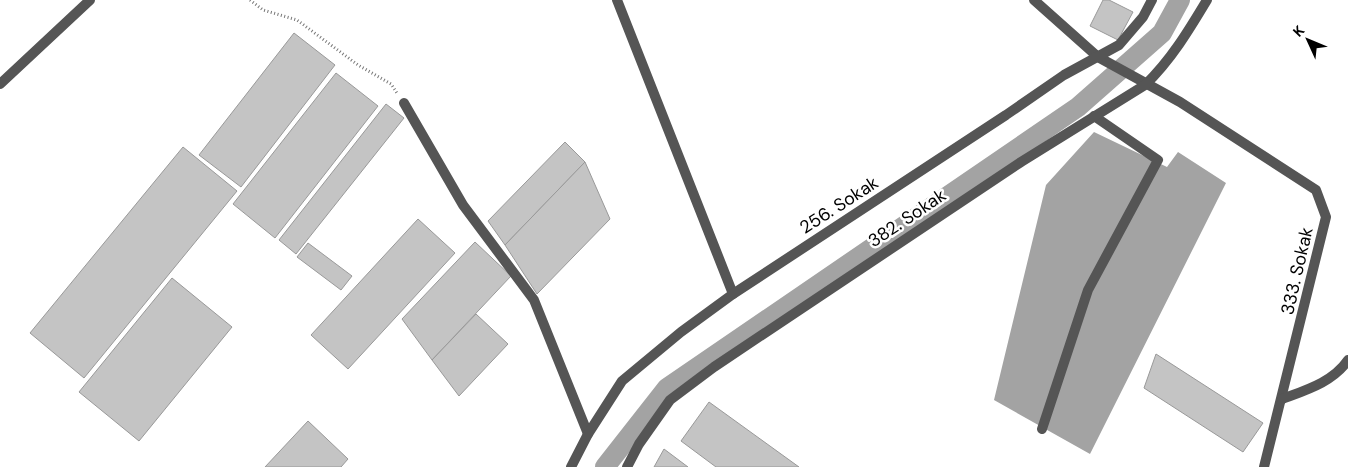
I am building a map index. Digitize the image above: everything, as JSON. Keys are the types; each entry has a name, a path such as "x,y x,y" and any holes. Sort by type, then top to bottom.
{"street":[{"path":"0,84 90,0"},
{"path":"617,0 733,294"},
{"name":"333. Sokak","path":"1034,0 1101,59 1145,85 1180,102 1316,190 1326,217 1264,467"},
{"name":"256. Sokak","path":"571,467 588,434 622,380 681,332 733,294 1064,75 1101,59 1119,45 1143,17 1152,0"},
{"name":"382. Sokak","path":"628,467 639,444 670,400 714,367 1020,162 1145,85 1160,71 1186,36 1207,0"},
{"path":"404,103 463,205 534,300 588,434"},
{"path":"1042,429 1088,290 1158,160 1094,116"},
{"path":"1282,399 1320,383 1340,371 1348,360"}],"path":[{"path":"250,0 263,10 297,20 358,65 390,84 404,103"}],"shaded area":[{"path":"1094,132 1167,167 1178,152 1226,183 1090,454 994,400 1046,185"}],"building":[{"path":"1103,0 1109,0 1133,12 1118,40 1090,26"},
{"path":"294,33 335,65 241,187 199,155"},
{"path":"336,73 378,106 275,238 233,204"},
{"path":"386,104 404,118 296,254 279,240"},
{"path":"565,142 585,162 505,245 488,221"},
{"path":"183,147 237,191 84,378 30,333"},
{"path":"585,162 610,219 537,294 505,245"},
{"path":"418,219 455,253 348,369 311,335"},
{"path":"475,242 511,276 432,360 402,319"},
{"path":"308,243 352,276 341,290 297,257"},
{"path":"172,278 232,327 139,441 79,392"},
{"path":"476,314 508,344 459,396 432,360"},
{"path":"1156,354 1263,423 1243,452 1144,388"},
{"path":"709,402 799,467 716,467 681,441"},
{"path":"308,421 348,459 341,467 265,467"},
{"path":"664,449 688,467 654,467"}],"waterway":[{"path":"605,467 667,388 1078,107 1162,33 1180,0"}]}
